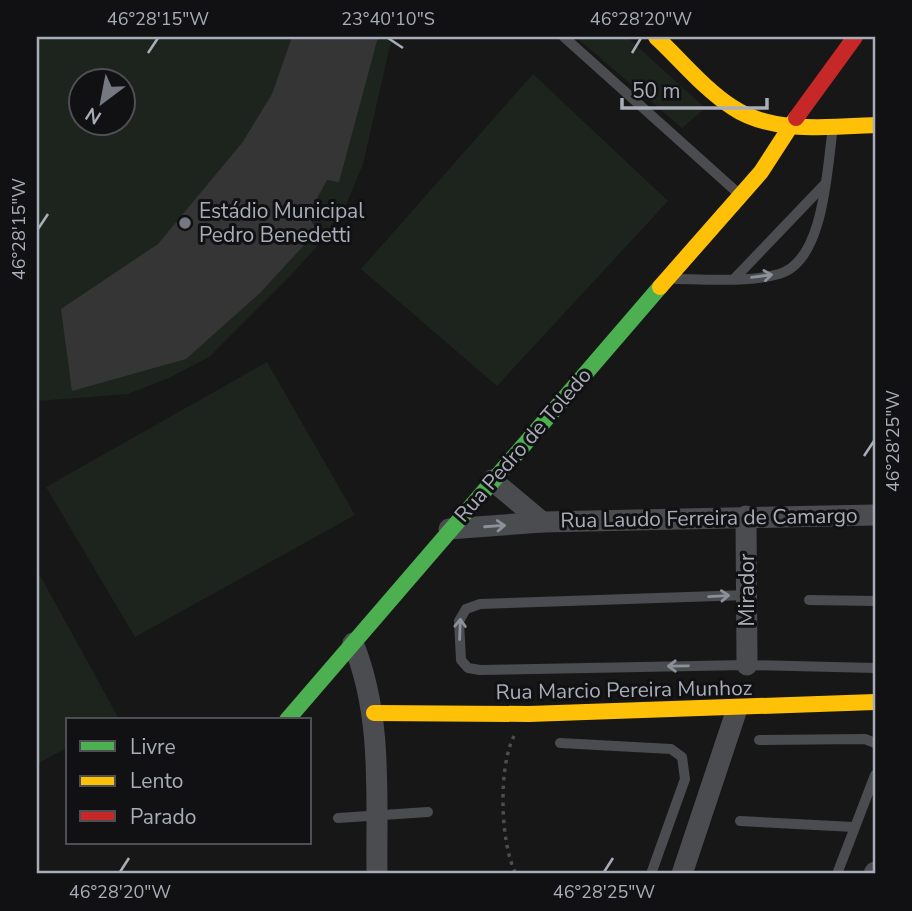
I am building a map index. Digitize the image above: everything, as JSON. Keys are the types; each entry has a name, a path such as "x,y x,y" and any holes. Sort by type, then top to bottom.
{"street":[{"path":"656,37 731,107 760,121 834,126 875,125"},
{"name":"Rua Pedro de Toledo","path":"290,718 449,529 761,172 791,124 855,37"},
{"path":"760,121 761,172"},
{"name":"Rua Laudo Ferreira de Camargo","path":"492,480 542,522"},
{"name":"Rua Laudo Ferreira de Camargo","path":"449,529 542,522 875,515"},
{"name":"Mirador","path":"746,516 747,665"},
{"path":"353,643 366,674 374,712 377,874"},
{"name":"Rua Marcio Pereira Munhoz","path":"374,712 529,714 737,709 875,702"},
{"path":"682,874 737,709"}],"lane":[{"path":"564,37 741,196"},
{"path":"670,279 735,278 781,273 795,265 814,236 834,126"},
{"path":"735,278 824,185"},
{"path":"747,595 480,604 466,609 458,621 461,660 468,668 480,670 747,665 875,668"},
{"path":"809,600 875,601"},
{"path":"759,740 866,739 875,743"},
{"path":"560,743 671,749 682,757 685,779 650,874"},
{"path":"837,874 875,775"},
{"path":"338,818 428,812"},
{"path":"740,821 854,827"}],"path":[{"path":"516,874 508,860 504,784 513,739 529,714"}],"shaded area":[{"name":"Estádio Municipal Pedro Benedetti","path":"37,37 392,37 363,164 346,205 321,242 209,357 171,377 128,394 37,401"},
{"path":"576,37 627,37 705,108 682,128"},
{"path":"533,74 668,201 497,386 361,269"},
{"path":"267,362 355,515 135,637 46,487"},
{"path":"37,570 118,718 66,718 66,748 37,764"}],"building":[{"path":"292,37 378,37 339,182 327,180 308,215 317,231 260,293 186,359 72,391 61,309 158,244 242,143 272,94"}],"traffic: fast":[{"path":"289,718 660,287"}],"traffic: slow":[{"path":"656,37 712,92 748,116 802,127 875,125"},
{"path":"660,287 761,172 796,118"},
{"path":"374,713 529,714 875,702"}],"traffic: jam":[{"path":"796,118 855,37"}],"place":[{"name":"Estádio Municipal Pedro Benedetti","path":"185,223"}]}
